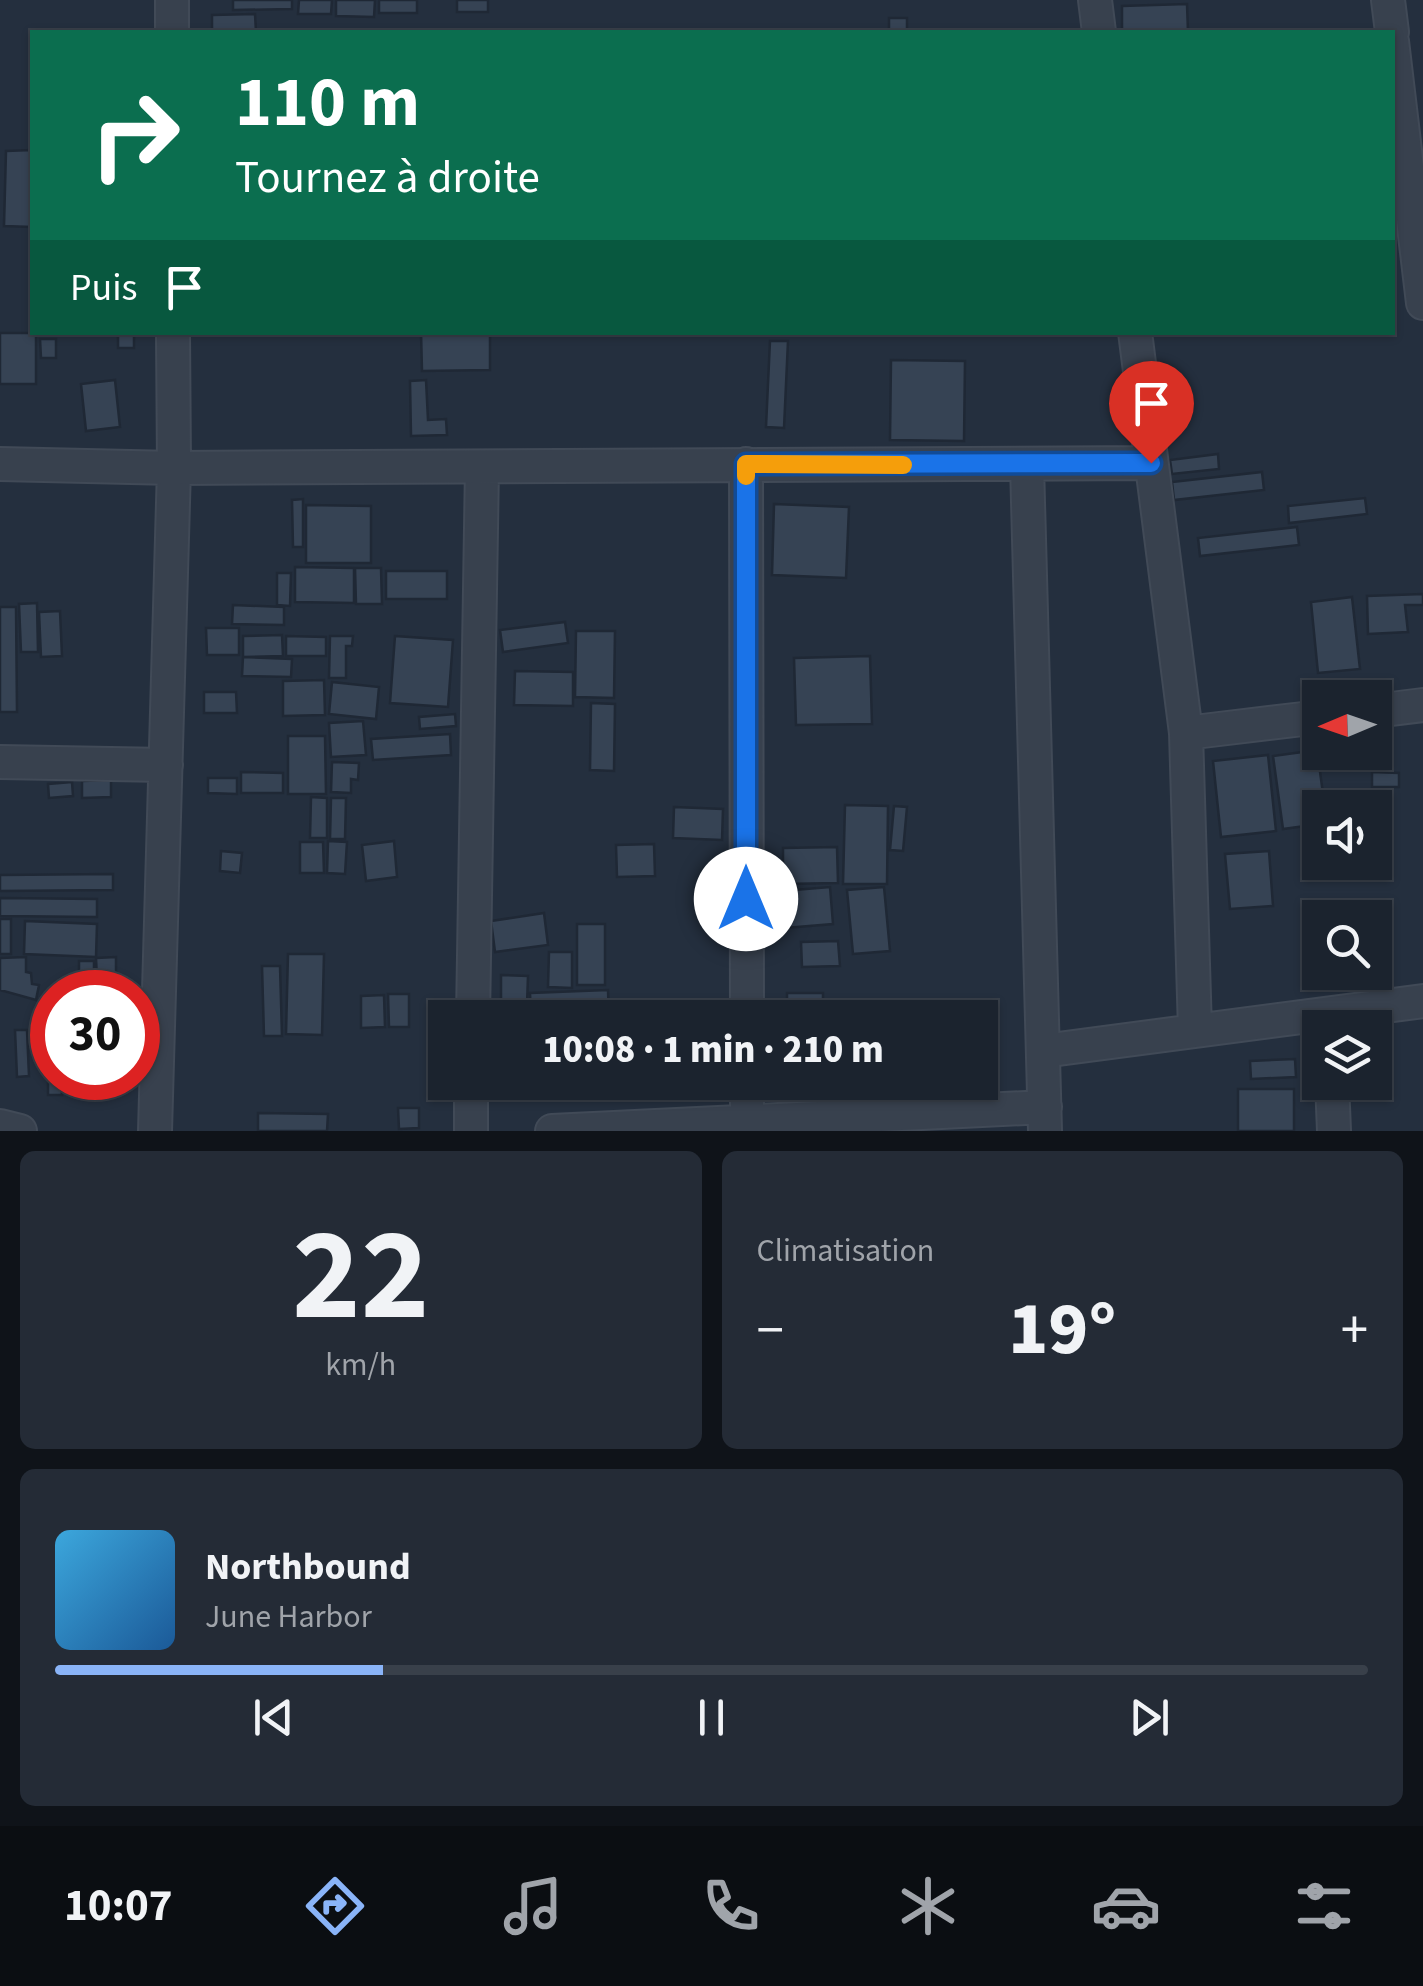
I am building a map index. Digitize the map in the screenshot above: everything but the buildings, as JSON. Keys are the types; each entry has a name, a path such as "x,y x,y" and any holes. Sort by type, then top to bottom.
{"street":[{"path":"172,0 172,30"},
{"path":"1094,0 1098,30"},
{"path":"1388,0 1392,30"},
{"path":"1395,66 1423,303"},
{"path":"155,1131 174,468 173,335"},
{"path":"1135,335 1186,733 1195,1030"},
{"path":"0,464 174,468 1151,463"},
{"path":"746,464 747,1000"},
{"path":"552,1131 747,1122 1045,1119 1027,466"},
{"path":"472,1000 482,467"},
{"path":"1392,709 1423,706"},
{"path":"1186,733 1302,719"},
{"path":"0,762 166,765"},
{"path":"1379,1010 1423,1001"},
{"path":"1044,1051 1195,1030 1302,1022"},
{"path":"471,1131 472,1100"},
{"path":"747,1100 747,1122"},
{"path":"1333,1100 1334,1131"},
{"path":"0,1126 20,1131"}],"slow traffic":[{"path":"746,476 746,464 903,465"}],"route":[{"path":"746,899 746,464 1151,463"}]}
